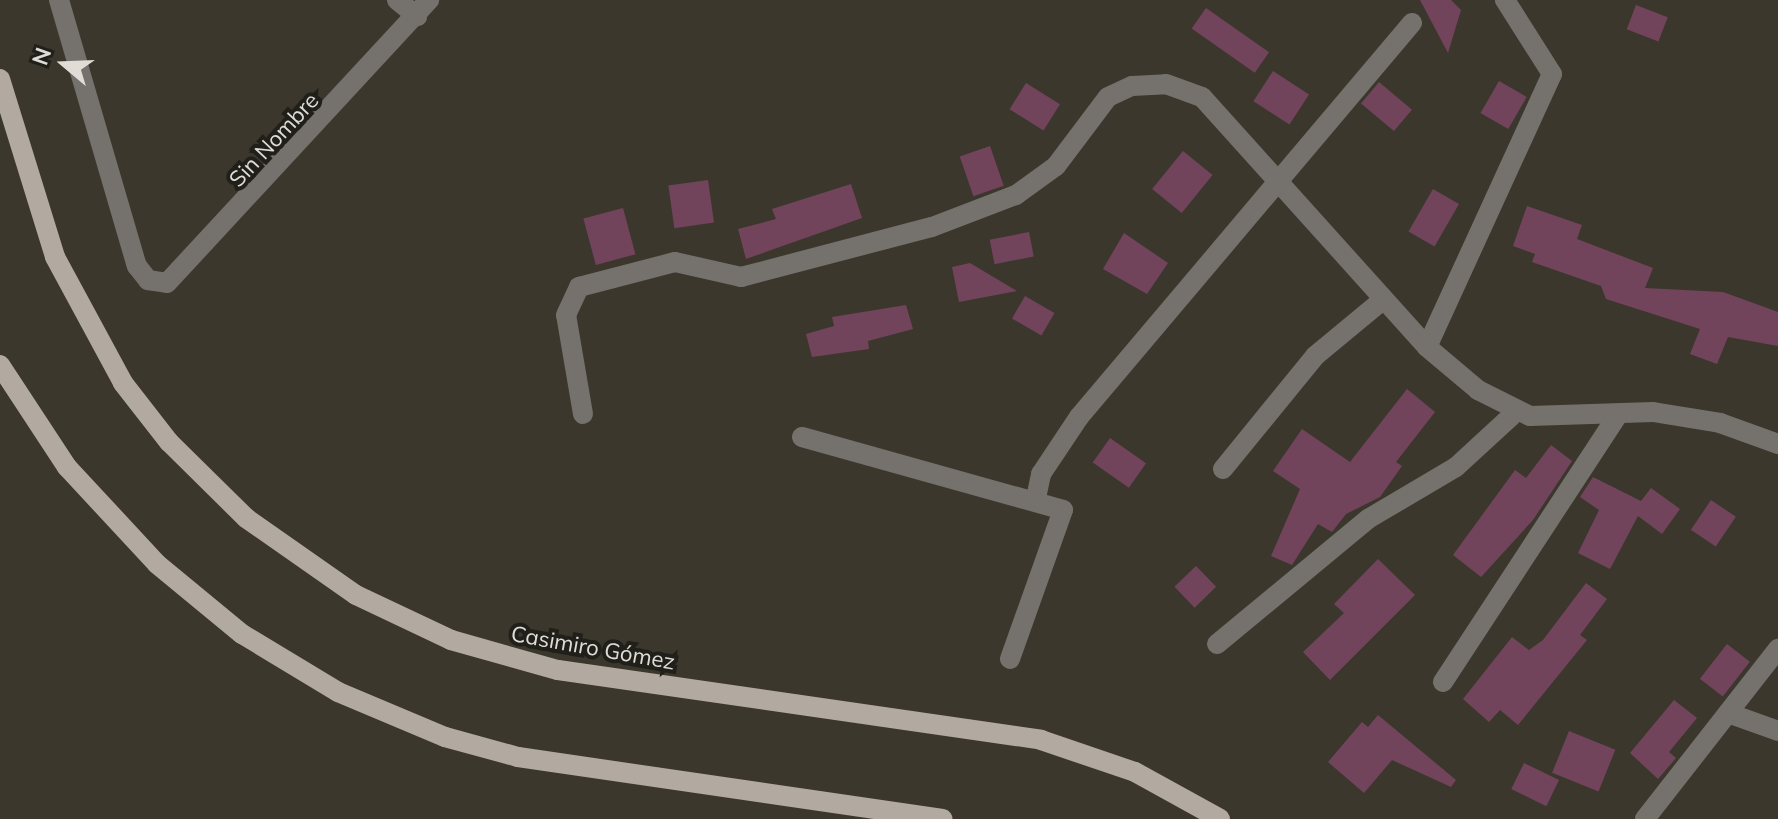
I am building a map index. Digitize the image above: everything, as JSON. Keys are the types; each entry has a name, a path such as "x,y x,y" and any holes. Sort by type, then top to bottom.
{"main road":[{"name":"Casimiro Gómez","path":"0,79 59,267 123,383 169,442 237,510 346,589 439,635 546,668 1073,748 1220,819"},
{"path":"0,365 67,467 148,556 242,634 338,692 433,733 518,757 942,819"}],"street":[{"name":"Sin Nombre","path":"63,3 137,266 157,283 183,274 423,8 397,0"},
{"path":"1427,347 1552,74 1505,0"},
{"path":"1036,498 1041,474 1079,417 1282,182 1412,23"},
{"path":"583,414 566,315 579,287 675,262 741,277 932,227 1016,195 1056,166 1108,97 1132,86 1166,84 1202,97 1282,182 1427,347 1478,390 1518,410 1617,416 1653,412 1720,423 1778,444"},
{"path":"1223,469 1315,356 1384,299"},
{"path":"1217,644 1368,519 1456,467 1518,410"},
{"path":"1443,682 1617,416"},
{"path":"802,437 1036,498 1063,510 1010,659"},
{"path":"1645,819 1778,649"},
{"path":"1728,713 1778,731"}],"building":[{"path":"1420,0 1451,0 1461,10 1448,53"},
{"path":"1636,5 1668,17 1658,41 1627,29"},
{"path":"1206,8 1269,52 1255,73 1192,28"},
{"path":"1273,71 1309,94 1289,125 1253,101"},
{"path":"1499,81 1527,97 1508,129 1480,113"},
{"path":"1379,82 1412,110 1394,131 1361,103"},
{"path":"1026,83 1060,104 1043,130 1010,109"},
{"path":"990,146 1004,186 973,196 960,156"},
{"path":"1183,151 1213,175 1182,213 1152,189"},
{"path":"708,180 714,223 674,228 668,186"},
{"path":"851,184 862,218 746,259 738,229 776,219 772,209"},
{"path":"1433,189 1459,204 1434,246 1408,231"},
{"path":"1527,206 1582,225 1577,239 1653,268 1645,288 1723,292 1778,312 1778,346 1728,337 1717,364 1690,354 1700,329 1606,299 1601,286 1532,262 1535,254 1513,246"},
{"path":"623,208 635,254 596,265 583,219"},
{"path":"1029,232 1034,257 995,264 990,240"},
{"path":"1124,233 1168,263 1147,294 1103,269"},
{"path":"970,263 1017,291 959,302 952,267"},
{"path":"1025,296 1054,313 1041,336 1012,319"},
{"path":"906,305 913,329 868,341 869,349 812,357 806,334 834,326 832,317"},
{"path":"1407,389 1435,412 1396,462 1402,466 1380,497 1346,514 1332,532 1318,524 1292,565 1271,556 1300,489 1273,471 1302,429 1350,462"},
{"path":"1110,438 1146,463 1129,488 1093,463"},
{"path":"1551,445 1572,461 1533,520 1481,577 1453,555 1515,470 1526,478"},
{"path":"1593,477 1641,501 1651,488 1680,509 1662,534 1638,516 1610,569 1578,553 1599,510 1580,497"},
{"path":"1711,500 1736,517 1716,547 1691,530"},
{"path":"1378,559 1415,595 1330,680 1303,652 1344,613 1334,604"},
{"path":"1196,566 1216,587 1195,608 1174,587"},
{"path":"1586,583 1607,599 1580,635 1587,640 1518,725 1500,710 1489,722 1463,699 1512,637 1529,650 1543,640"},
{"path":"1727,644 1750,662 1723,697 1700,679"},
{"path":"1674,700 1697,718 1669,752 1676,758 1658,779 1630,753"},
{"path":"1378,715 1456,780 1451,787 1392,760 1364,793 1328,762 1362,722 1368,727"},
{"path":"1569,731 1615,750 1599,791 1552,773"},
{"path":"1524,763 1559,780 1546,806 1511,789"}]}
